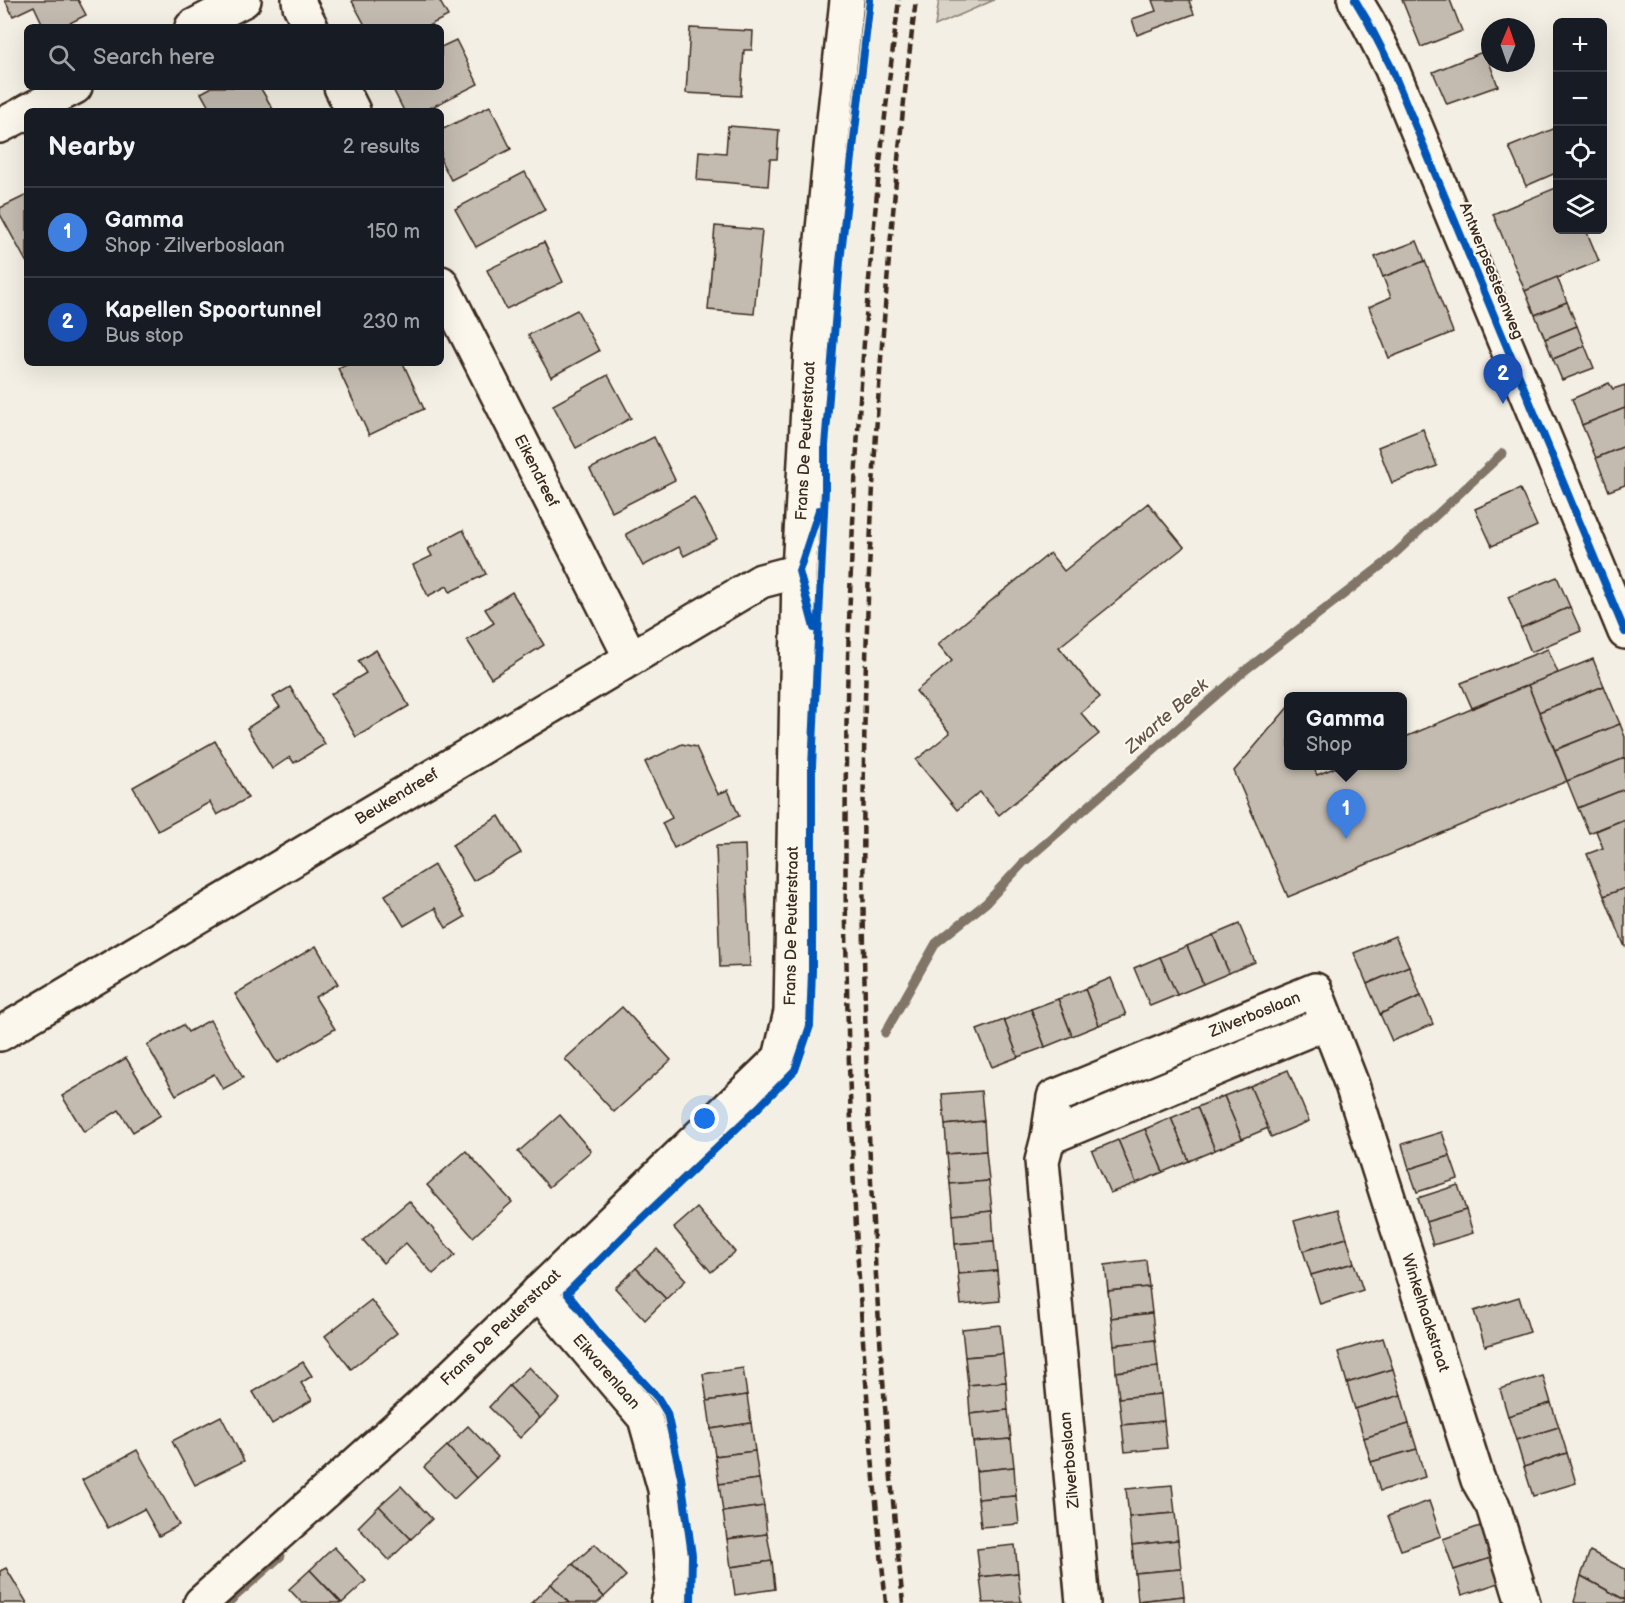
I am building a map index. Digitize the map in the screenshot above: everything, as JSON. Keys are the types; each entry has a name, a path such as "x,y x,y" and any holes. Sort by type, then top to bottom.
{"street":[{"path":"198,24 244,0"},
{"path":"299,0 309,24"},
{"name":"Frans De Peuterstraat","path":"201,1603 420,1407 780,1058 791,1012 799,571 811,352 848,0"},
{"name":"Antwerpsesteenweg","path":"1363,7 1391,67 1625,632"},
{"path":"34,108 69,90"},
{"path":"342,90 352,108"},
{"path":"0,126 24,113"},
{"name":"Eikendreef","path":"444,290 631,658"},
{"name":"Beukendreef","path":"2,1028 761,581 799,571"},
{"name":"Zilverboslaan","path":"1083,1603 1042,1161 1048,1137 1328,1022"},
{"name":"Winkelhaakstraat","path":"1328,1022 1355,1096 1478,1479 1493,1506 1523,1603"},
{"name":"Eikvarenlaan","path":"538,1292 645,1418 666,1489 672,1583 668,1603"}],"shaded area":[{"path":"939,0 994,0 935,26"}],"building":[{"path":"5,0 78,0 86,15 68,24 43,24 34,6 13,16"},
{"path":"439,0 448,16 432,24 364,24 352,1"},
{"path":"1152,0 1192,0 1189,1 1194,14 1137,35 1132,19 1156,11"},
{"path":"1402,0 1450,0 1462,31 1421,47"},
{"path":"690,28 753,31 752,50 744,50 741,96 686,93"},
{"path":"456,40 478,84 430,108 402,108 394,90 444,90 444,46"},
{"path":"1481,53 1481,72 1493,72 1498,86 1447,104 1433,72"},
{"path":"206,90 262,90 272,108 209,108 201,93"},
{"path":"490,106 511,149 451,180 444,167 444,129"},
{"path":"728,126 779,130 777,159 770,159 768,186 697,180 699,151 726,153"},
{"path":"1553,129 1553,174 1526,186 1509,147"},
{"path":"525,172 545,210 476,247 455,209"},
{"path":"1553,189 1553,234 1588,234 1599,261 1525,291 1493,214"},
{"path":"24,196 24,258 0,214 0,208"},
{"path":"715,226 762,230 754,314 708,310"},
{"path":"1417,241 1425,261 1383,277 1375,257"},
{"path":"544,242 563,282 506,309 487,270"},
{"path":"1425,261 1453,332 1389,358 1369,307 1391,297 1383,277"},
{"path":"1557,277 1567,302 1535,315 1525,291"},
{"path":"1567,302 1577,326 1545,339 1535,315"},
{"path":"577,310 599,351 551,377 528,335"},
{"path":"1577,326 1585,346 1553,359 1545,339"},
{"path":"1585,346 1594,368 1562,380 1553,359"},
{"path":"342,366 404,366 424,409 369,435 338,368"},
{"path":"608,375 631,418 576,448 553,405"},
{"path":"1609,383 1613,389 1625,385 1625,408 1582,425 1572,399"},
{"path":"1625,408 1625,446 1596,458 1582,425"},
{"path":"1423,429 1437,466 1392,483 1378,447"},
{"path":"654,437 675,480 612,512 590,469"},
{"path":"1625,446 1625,485 1609,491 1596,458"},
{"path":"1520,489 1537,526 1492,546 1475,509"},
{"path":"694,497 717,539 684,556 679,547 643,566 626,534"},
{"path":"1148,503 1184,547 1059,647 1100,697 1081,713 1099,734 999,815 980,792 957,810 916,760 950,733 916,691 952,661 938,644 1050,553 1064,571"},
{"path":"463,530 486,574 450,592 447,586 428,596 413,565 432,556 428,549"},
{"path":"1557,577 1570,607 1521,628 1508,597"},
{"path":"512,592 544,645 491,678 467,640 494,623 485,609"},
{"path":"1570,607 1581,631 1531,652 1521,628"},
{"path":"1548,649 1558,673 1472,708 1461,683"},
{"path":"376,650 409,706 356,737 331,694 366,673 358,661"},
{"path":"1593,659 1604,686 1539,712 1528,685"},
{"path":"1528,685 1567,781 1288,897 1234,771 1284,712 1284,770 1315,770 1317,775 1329,770 1407,770 1407,736"},
{"path":"1604,686 1620,724 1555,750 1539,712"},
{"path":"290,687 325,744 294,763 290,757 272,769 247,728 280,707 273,697"},
{"path":"1620,724 1625,737 1625,758 1567,781 1555,750"},
{"path":"215,741 248,798 217,815 210,802 158,831 133,787"},
{"path":"682,744 696,747 718,794 728,790 739,816 674,848 662,823 672,818 645,762"},
{"path":"1625,758 1625,789 1578,808 1567,781"},
{"path":"1625,789 1625,819 1589,833 1578,808"},
{"path":"499,816 521,853 473,881 452,845"},
{"path":"1625,819 1625,888 1604,896 1587,854 1603,848 1596,831"},
{"path":"745,845 750,966 720,967 716,846"},
{"path":"434,865 465,917 446,928 435,908 404,926 385,895"},
{"path":"1625,888 1625,947 1604,896"},
{"path":"1239,924 1255,962 1229,973 1213,935"},
{"path":"1213,935 1229,973 1203,984 1187,946"},
{"path":"1395,936 1409,966 1367,984 1354,953"},
{"path":"316,946 338,984 315,997 335,1029 277,1063 235,994"},
{"path":"1187,946 1203,984 1177,995 1160,957"},
{"path":"1160,957 1177,995 1150,1006 1134,968"},
{"path":"1409,966 1421,996 1380,1014 1367,984"},
{"path":"1111,978 1126,1015 1099,1025 1085,989"},
{"path":"1085,989 1099,1025 1072,1036 1058,999"},
{"path":"1421,996 1433,1024 1392,1041 1380,1014"},
{"path":"1058,999 1072,1036 1045,1047 1031,1009"},
{"path":"622,1007 671,1060 614,1112 565,1059"},
{"path":"1031,1009 1045,1047 1018,1057 1004,1020"},
{"path":"210,1020 243,1078 223,1089 214,1074 176,1095 147,1045 183,1025 188,1032"},
{"path":"1004,1020 1018,1057 992,1067 977,1030"},
{"path":"126,1058 161,1115 133,1132 119,1110 84,1132 62,1096"},
{"path":"1288,1070 1309,1121 1271,1137 1250,1086"},
{"path":"1250,1086 1268,1128 1242,1139 1224,1096"},
{"path":"981,1091 984,1121 945,1125 942,1094"},
{"path":"1224,1096 1242,1139 1215,1150 1197,1107"},
{"path":"1197,1107 1215,1150 1189,1161 1171,1118"},
{"path":"560,1115 591,1151 549,1187 518,1152"},
{"path":"1171,1118 1189,1161 1163,1172 1145,1129"},
{"path":"984,1121 986,1151 947,1154 945,1125"},
{"path":"1145,1129 1163,1172 1136,1183 1118,1140"},
{"path":"1442,1132 1450,1156 1409,1169 1402,1144"},
{"path":"1118,1140 1136,1183 1110,1193 1092,1151"},
{"path":"466,1151 512,1202 473,1237 427,1185"},
{"path":"986,1151 989,1181 950,1184 947,1154"},
{"path":"1450,1156 1458,1179 1417,1192 1409,1169"},
{"path":"989,1181 992,1211 953,1215 950,1184"},
{"path":"1458,1185 1466,1210 1426,1222 1418,1198"},
{"path":"409,1201 455,1255 433,1274 406,1243 383,1263 363,1240"},
{"path":"697,1208 735,1252 711,1272 674,1228"},
{"path":"1338,1209 1347,1238 1303,1251 1294,1221"},
{"path":"1466,1210 1473,1233 1433,1245 1426,1222"},
{"path":"992,1211 994,1241 955,1244 953,1215"},
{"path":"1347,1238 1354,1263 1311,1275 1303,1251"},
{"path":"994,1241 997,1271 958,1274 955,1244"},
{"path":"657,1249 686,1280 666,1299 636,1268"},
{"path":"1146,1260 1149,1287 1108,1291 1105,1265"},
{"path":"1354,1263 1363,1290 1320,1304 1311,1275"},
{"path":"636,1268 666,1299 645,1320 615,1288"},
{"path":"997,1271 1000,1301 961,1305 958,1274"},
{"path":"1149,1287 1152,1313 1111,1318 1108,1291"},
{"path":"1519,1297 1530,1332 1485,1346 1474,1311"},
{"path":"371,1300 397,1333 351,1369 325,1336"},
{"path":"1152,1313 1155,1340 1114,1345 1111,1318"},
{"path":"1000,1325 1003,1354 965,1357 962,1329"},
{"path":"1383,1338 1393,1369 1347,1383 1338,1352"},
{"path":"1155,1340 1158,1367 1116,1372 1114,1345"},
{"path":"1003,1354 1006,1382 968,1385 965,1357"},
{"path":"303,1362 312,1376 301,1383 312,1400 272,1424 253,1392"},
{"path":"529,1367 560,1399 540,1418 509,1386"},
{"path":"1158,1367 1161,1394 1119,1398 1116,1372"},
{"path":"743,1368 747,1395 707,1401 703,1374"},
{"path":"1393,1369 1401,1395 1355,1409 1347,1383"},
{"path":"1543,1376 1551,1403 1508,1416 1500,1389"},
{"path":"1006,1382 1008,1410 970,1414 968,1385"},
{"path":"509,1386 540,1418 520,1438 489,1407"},
{"path":"1161,1394 1164,1421 1122,1425 1119,1398"},
{"path":"747,1395 751,1423 711,1429 707,1401"},
{"path":"1401,1395 1409,1424 1364,1438 1355,1409"},
{"path":"1551,1403 1559,1427 1516,1440 1508,1416"},
{"path":"1008,1410 1011,1439 973,1442 970,1414"},
{"path":"221,1416 244,1461 195,1485 172,1441"},
{"path":"1164,1421 1167,1448 1125,1452 1122,1425"},
{"path":"751,1423 755,1451 715,1456 711,1429"},
{"path":"1409,1424 1417,1449 1371,1462 1364,1438"},
{"path":"468,1426 498,1457 476,1478 447,1446"},
{"path":"1559,1427 1567,1453 1524,1467 1516,1440"},
{"path":"1011,1439 1014,1467 976,1471 973,1442"},
{"path":"447,1446 476,1478 454,1499 424,1467"},
{"path":"1417,1449 1425,1477 1380,1491 1371,1462"},
{"path":"137,1450 179,1525 159,1536 144,1509 108,1528 82,1480"},
{"path":"755,1451 759,1479 719,1484 715,1456"},
{"path":"1567,1453 1576,1483 1533,1496 1524,1467"},
{"path":"1014,1467 1016,1496 978,1499 976,1471"},
{"path":"759,1479 764,1506 723,1512 719,1484"},
{"path":"1172,1485 1175,1513 1129,1517 1126,1489"},
{"path":"401,1486 432,1519 411,1539 379,1506"},
{"path":"1016,1496 1019,1524 981,1527 978,1499"},
{"path":"1429,1501 1441,1536 1401,1550 1388,1516"},
{"path":"379,1506 411,1539 389,1560 358,1527"},
{"path":"764,1506 767,1534 727,1539 723,1512"},
{"path":"1175,1513 1178,1540 1132,1545 1129,1517"},
{"path":"1483,1525 1494,1557 1454,1570 1443,1539"},
{"path":"767,1534 772,1561 731,1567 727,1539"},
{"path":"1178,1540 1181,1569 1135,1573 1132,1545"},
{"path":"595,1544 626,1576 604,1597 573,1564"},
{"path":"1015,1545 1018,1573 980,1577 977,1549"},
{"path":"334,1547 366,1581 342,1603 310,1570"},
{"path":"1590,1551 1625,1569 1625,1600 1581,1576"},
{"path":"1494,1557 1502,1582 1462,1595 1454,1570"},
{"path":"772,1561 775,1589 735,1595 731,1567"},
{"path":"573,1564 604,1597 597,1603 569,1603 551,1584"},
{"path":"6,1568 27,1603 0,1603 0,1571"},
{"path":"1181,1569 1184,1596 1138,1601 1135,1573"},
{"path":"310,1570 341,1603 302,1603 289,1589"},
{"path":"1018,1573 1021,1602 983,1603 980,1577"},
{"path":"1581,1576 1625,1600 1625,1603 1574,1602"},
{"path":"551,1584 569,1603 531,1603"},
{"path":"1184,1596 1184,1603 1138,1603 1138,1601"}],"waterway":[{"name":"Zwarte Beek","path":"885,1033 936,943 986,903 1024,862 1243,672 1386,562 1503,453"},
{"name":"Zwarte Beek","path":"228,1603 281,1556"}],"railway":[{"path":"886,1603 868,1403 855,1203 847,1002 846,801 850,600 860,400 876,200 899,0"},
{"path":"903,1603 888,1446 869,1132 864,974 863,817 872,502 882,345 897,172 916,0"}],"cycle path":[{"path":"691,1603 692,1555 681,1477 667,1413 658,1398 600,1335 567,1293 795,1070 810,1026 812,767 825,491 825,446 840,262 870,0"},
{"path":"1355,0 1391,67 1625,632"},
{"path":"814,628 799,571 819,510"}],"place":[{"name":"Kapellen Spoortunnel","path":"1503,404"},
{"name":"Gamma","path":"1346,839"}]}
